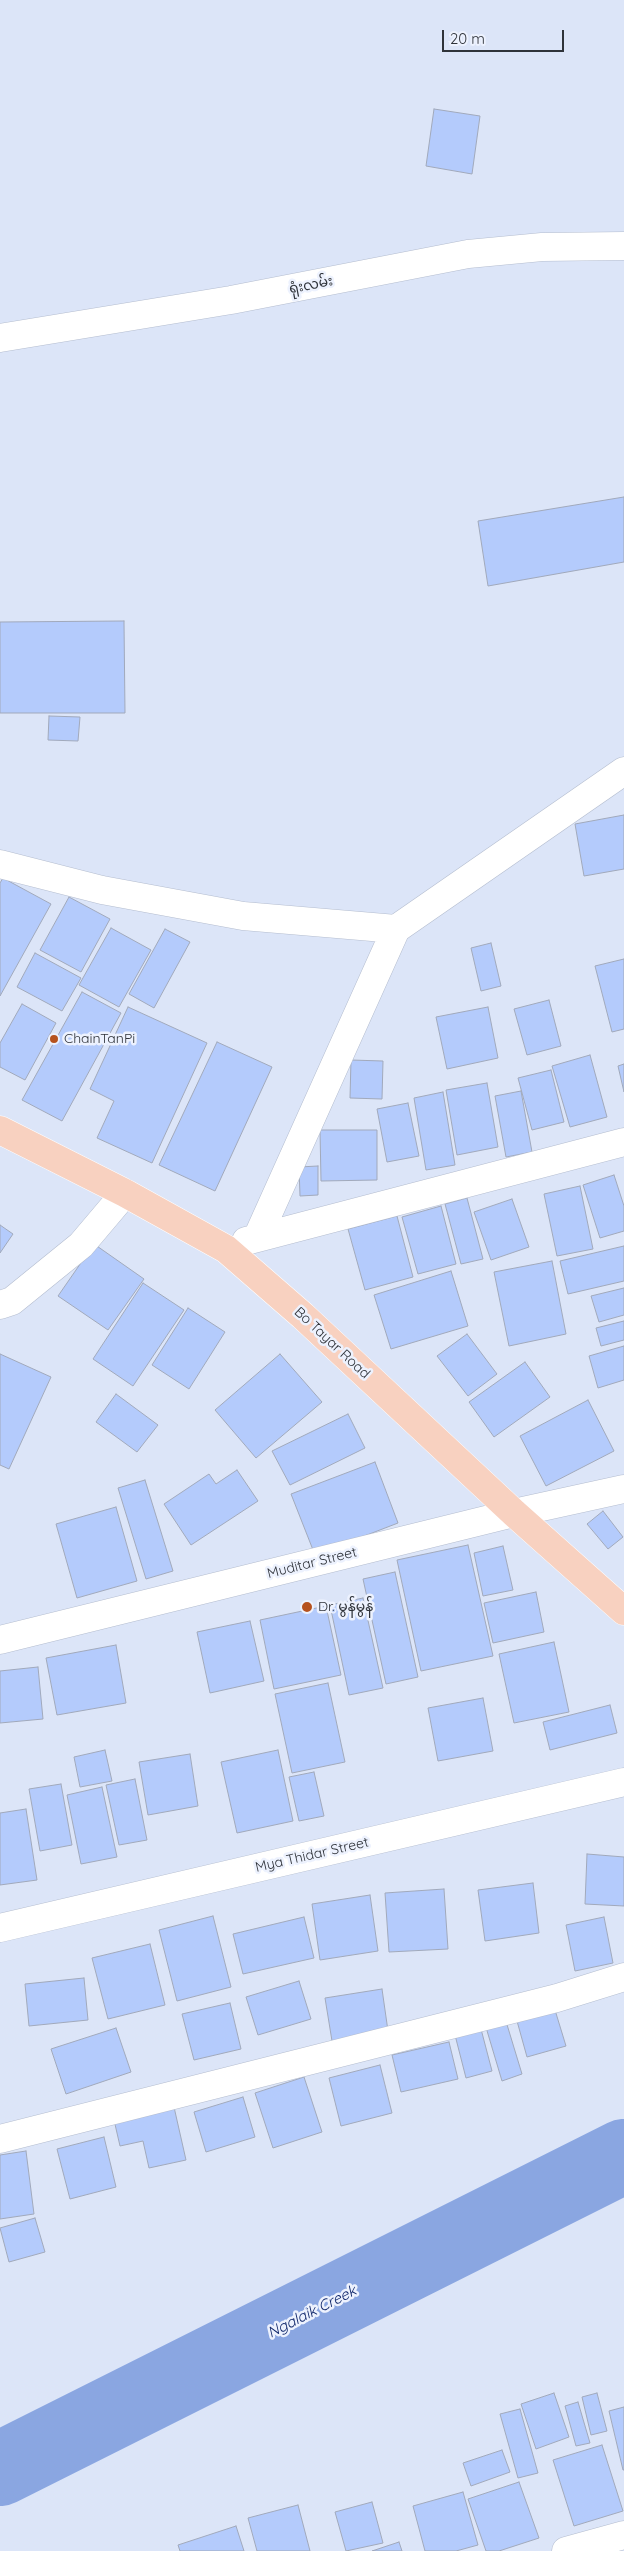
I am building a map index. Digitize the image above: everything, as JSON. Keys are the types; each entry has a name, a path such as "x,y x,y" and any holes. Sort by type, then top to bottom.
{"main road":[{"name":"Bo Tayar Road","path":"0,1130 125,1193 226,1249 310,1323 514,1513 624,1612"}],"street":[{"name":"ရုံးလမ်း","path":"0,338 231,300 468,254 542,247 624,246"},
{"path":"258,1236 396,929 624,771"},
{"path":"0,864 102,890 243,916 396,929"},
{"path":"226,1249 258,1236 624,1142"},
{"path":"0,1305 12,1301 81,1245 125,1193"},
{"name":"Muditar Street","path":"0,1640 514,1513 624,1489"},
{"name":"Mya Thidar Street","path":"0,1928 624,1782"},
{"path":"0,2139 557,1998 624,1977"},
{"path":"566,2551 624,2535"}],"building":[{"path":"434,109 480,116 472,174 426,166"},
{"path":"624,497 624,562 488,586 478,521"},
{"path":"124,621 125,713 0,713 0,622"},
{"path":"49,716 80,717 78,741 48,740"},
{"path":"624,815 624,869 584,876 575,824"},
{"path":"3,878 51,904 0,996 0,883"},
{"path":"69,897 110,919 81,972 40,950"},
{"path":"111,928 151,950 119,1007 79,985"},
{"path":"165,929 190,942 154,1008 129,994"},
{"path":"491,943 501,986 481,991 471,948"},
{"path":"35,953 81,978 62,1011 17,987"},
{"path":"624,959 624,1029 612,1032 595,966"},
{"path":"82,992 121,1013 62,1121 22,1100"},
{"path":"549,1000 561,1046 527,1055 514,1009"},
{"path":"22,1004 56,1023 25,1080 0,1067 0,1043"},
{"path":"128,1007 207,1043 152,1163 97,1138 114,1101 90,1089"},
{"path":"488,1007 498,1058 447,1069 436,1017"},
{"path":"217,1042 272,1067 215,1191 159,1165"},
{"path":"590,1055 607,1117 570,1127 552,1066"},
{"path":"351,1060 383,1061 382,1099 350,1098"},
{"path":"624,1064 624,1092 618,1066"},
{"path":"551,1070 564,1122 532,1130 518,1078"},
{"path":"487,1083 498,1147 457,1155 446,1090"},
{"path":"521,1091 532,1152 506,1157 495,1096"},
{"path":"443,1092 455,1165 426,1170 414,1098"},
{"path":"408,1103 419,1156 387,1162 377,1109"},
{"path":"320,1130 377,1130 377,1180 321,1181"},
{"path":"318,1166 318,1195 300,1196 299,1167"},
{"path":"614,1175 624,1206 624,1231 600,1238 583,1185"},
{"path":"580,1186 593,1249 557,1256 544,1194"},
{"path":"467,1198 483,1259 461,1264 445,1204"},
{"path":"512,1199 529,1247 491,1260 474,1212"},
{"path":"441,1206 456,1264 418,1274 402,1217"},
{"path":"397,1216 413,1277 365,1290 348,1229"},
{"path":"0,1225 13,1234 0,1253"},
{"path":"94,1244 144,1279 108,1330 58,1296"},
{"path":"624,1246 624,1281 568,1294 560,1261"},
{"path":"552,1261 566,1334 509,1346 494,1272"},
{"path":"451,1271 468,1326 391,1349 374,1295"},
{"path":"143,1283 184,1310 133,1386 93,1359"},
{"path":"624,1288 624,1315 599,1322 591,1296"},
{"path":"188,1308 225,1332 189,1389 152,1365"},
{"path":"624,1321 624,1340 601,1346 596,1328"},
{"path":"467,1334 497,1374 468,1396 437,1356"},
{"path":"624,1346 624,1380 598,1388 589,1356"},
{"path":"0,1354 51,1377 9,1469 0,1465"},
{"path":"280,1354 322,1402 256,1458 215,1410"},
{"path":"525,1362 550,1397 494,1437 469,1402"},
{"path":"116,1394 158,1425 137,1452 96,1422"},
{"path":"588,1400 614,1451 546,1486 520,1436"},
{"path":"348,1414 365,1448 290,1485 272,1451"},
{"path":"375,1462 398,1523 315,1555 291,1494"},
{"path":"237,1470 258,1501 191,1545 164,1504 209,1474 216,1484"},
{"path":"145,1480 173,1571 146,1579 118,1488"},
{"path":"116,1507 137,1581 77,1598 56,1524"},
{"path":"603,1511 623,1537 608,1549 587,1524"},
{"path":"468,1545 493,1656 421,1671 397,1560"},
{"path":"503,1546 513,1590 483,1596 474,1553"},
{"path":"395,1572 418,1677 386,1684 363,1579"},
{"path":"536,1592 544,1632 493,1643 484,1603"},
{"path":"363,1598 383,1688 349,1695 330,1605"},
{"path":"326,1606 341,1675 274,1689 260,1620"},
{"path":"250,1621 264,1681 210,1693 197,1632"},
{"path":"554,1642 569,1712 514,1723 499,1654"},
{"path":"116,1645 126,1703 57,1715 46,1658"},
{"path":"38,1667 43,1719 0,1723 0,1671"},
{"path":"328,1683 345,1762 292,1773 275,1694"},
{"path":"483,1698 493,1751 438,1761 428,1708"},
{"path":"610,1705 617,1733 550,1750 543,1722"},
{"path":"105,1750 112,1781 80,1787 74,1757"},
{"path":"278,1750 293,1821 237,1833 221,1762"},
{"path":"190,1754 198,1806 148,1815 139,1762"},
{"path":"314,1772 324,1816 299,1821 289,1777"},
{"path":"135,1779 147,1840 119,1845 106,1785"},
{"path":"61,1784 72,1845 40,1851 29,1789"},
{"path":"102,1787 117,1857 81,1864 67,1795"},
{"path":"26,1809 37,1880 0,1885 0,1813"},
{"path":"587,1854 624,1857 624,1906 585,1904"},
{"path":"533,1883 539,1933 485,1941 478,1890"},
{"path":"444,1889 448,1949 389,1952 385,1893"},
{"path":"370,1895 378,1951 320,1960 312,1904"},
{"path":"213,1916 231,1987 177,2001 159,1930"},
{"path":"304,1917 314,1958 243,1974 233,1934"},
{"path":"604,1917 613,1963 575,1971 566,1925"},
{"path":"150,1944 165,2005 108,2019 92,1958"},
{"path":"84,1978 88,2020 29,2026 25,1984"},
{"path":"299,1981 311,2019 258,2035 246,1997"},
{"path":"382,1989 388,2031 332,2041 325,1998"},
{"path":"230,2003 241,2049 194,2060 182,2014"},
{"path":"555,2010 566,2046 527,2057 517,2021"},
{"path":"505,2018 522,2074 502,2081 485,2024"},
{"path":"116,2028 131,2072 66,2094 51,2049"},
{"path":"481,2029 492,2071 466,2078 455,2035"},
{"path":"449,2042 458,2079 401,2092 392,2055"},
{"path":"380,2065 392,2113 341,2126 329,2078"},
{"path":"304,2077 322,2132 273,2148 255,2093"},
{"path":"243,2097 255,2137 206,2152 194,2112"},
{"path":"174,2107 186,2160 149,2168 143,2141 120,2146 114,2120"},
{"path":"104,2137 116,2187 70,2199 57,2149"},
{"path":"26,2151 34,2214 0,2219 0,2155"},
{"path":"35,2218 45,2252 9,2262 0,2228"},
{"path":"554,2393 569,2437 536,2449 521,2404"},
{"path":"597,2393 607,2431 591,2435 582,2397"},
{"path":"578,2402 590,2443 576,2446 565,2406"},
{"path":"624,2407 624,2470 623,2470 609,2411"},
{"path":"520,2409 538,2473 518,2478 500,2414"},
{"path":"602,2445 623,2511 574,2526 553,2460"},
{"path":"502,2450 510,2472 471,2486 463,2463"},
{"path":"519,2482 539,2538 499,2551 486,2551 468,2499"},
{"path":"463,2492 478,2545 456,2551 425,2551 413,2506"},
{"path":"372,2502 383,2543 346,2551 335,2512"},
{"path":"298,2505 310,2551 257,2551 248,2518"},
{"path":"236,2526 244,2551 180,2551 178,2545"},
{"path":"399,2542 402,2551 372,2551"}],"waterway":[{"name":"Ngalaik Creek","path":"0,2469 624,2156"}],"place":[{"name":"ChainTanPi","path":"54,1039"},
{"name":"Dr. မွန်မွန်","path":"307,1607"}]}
